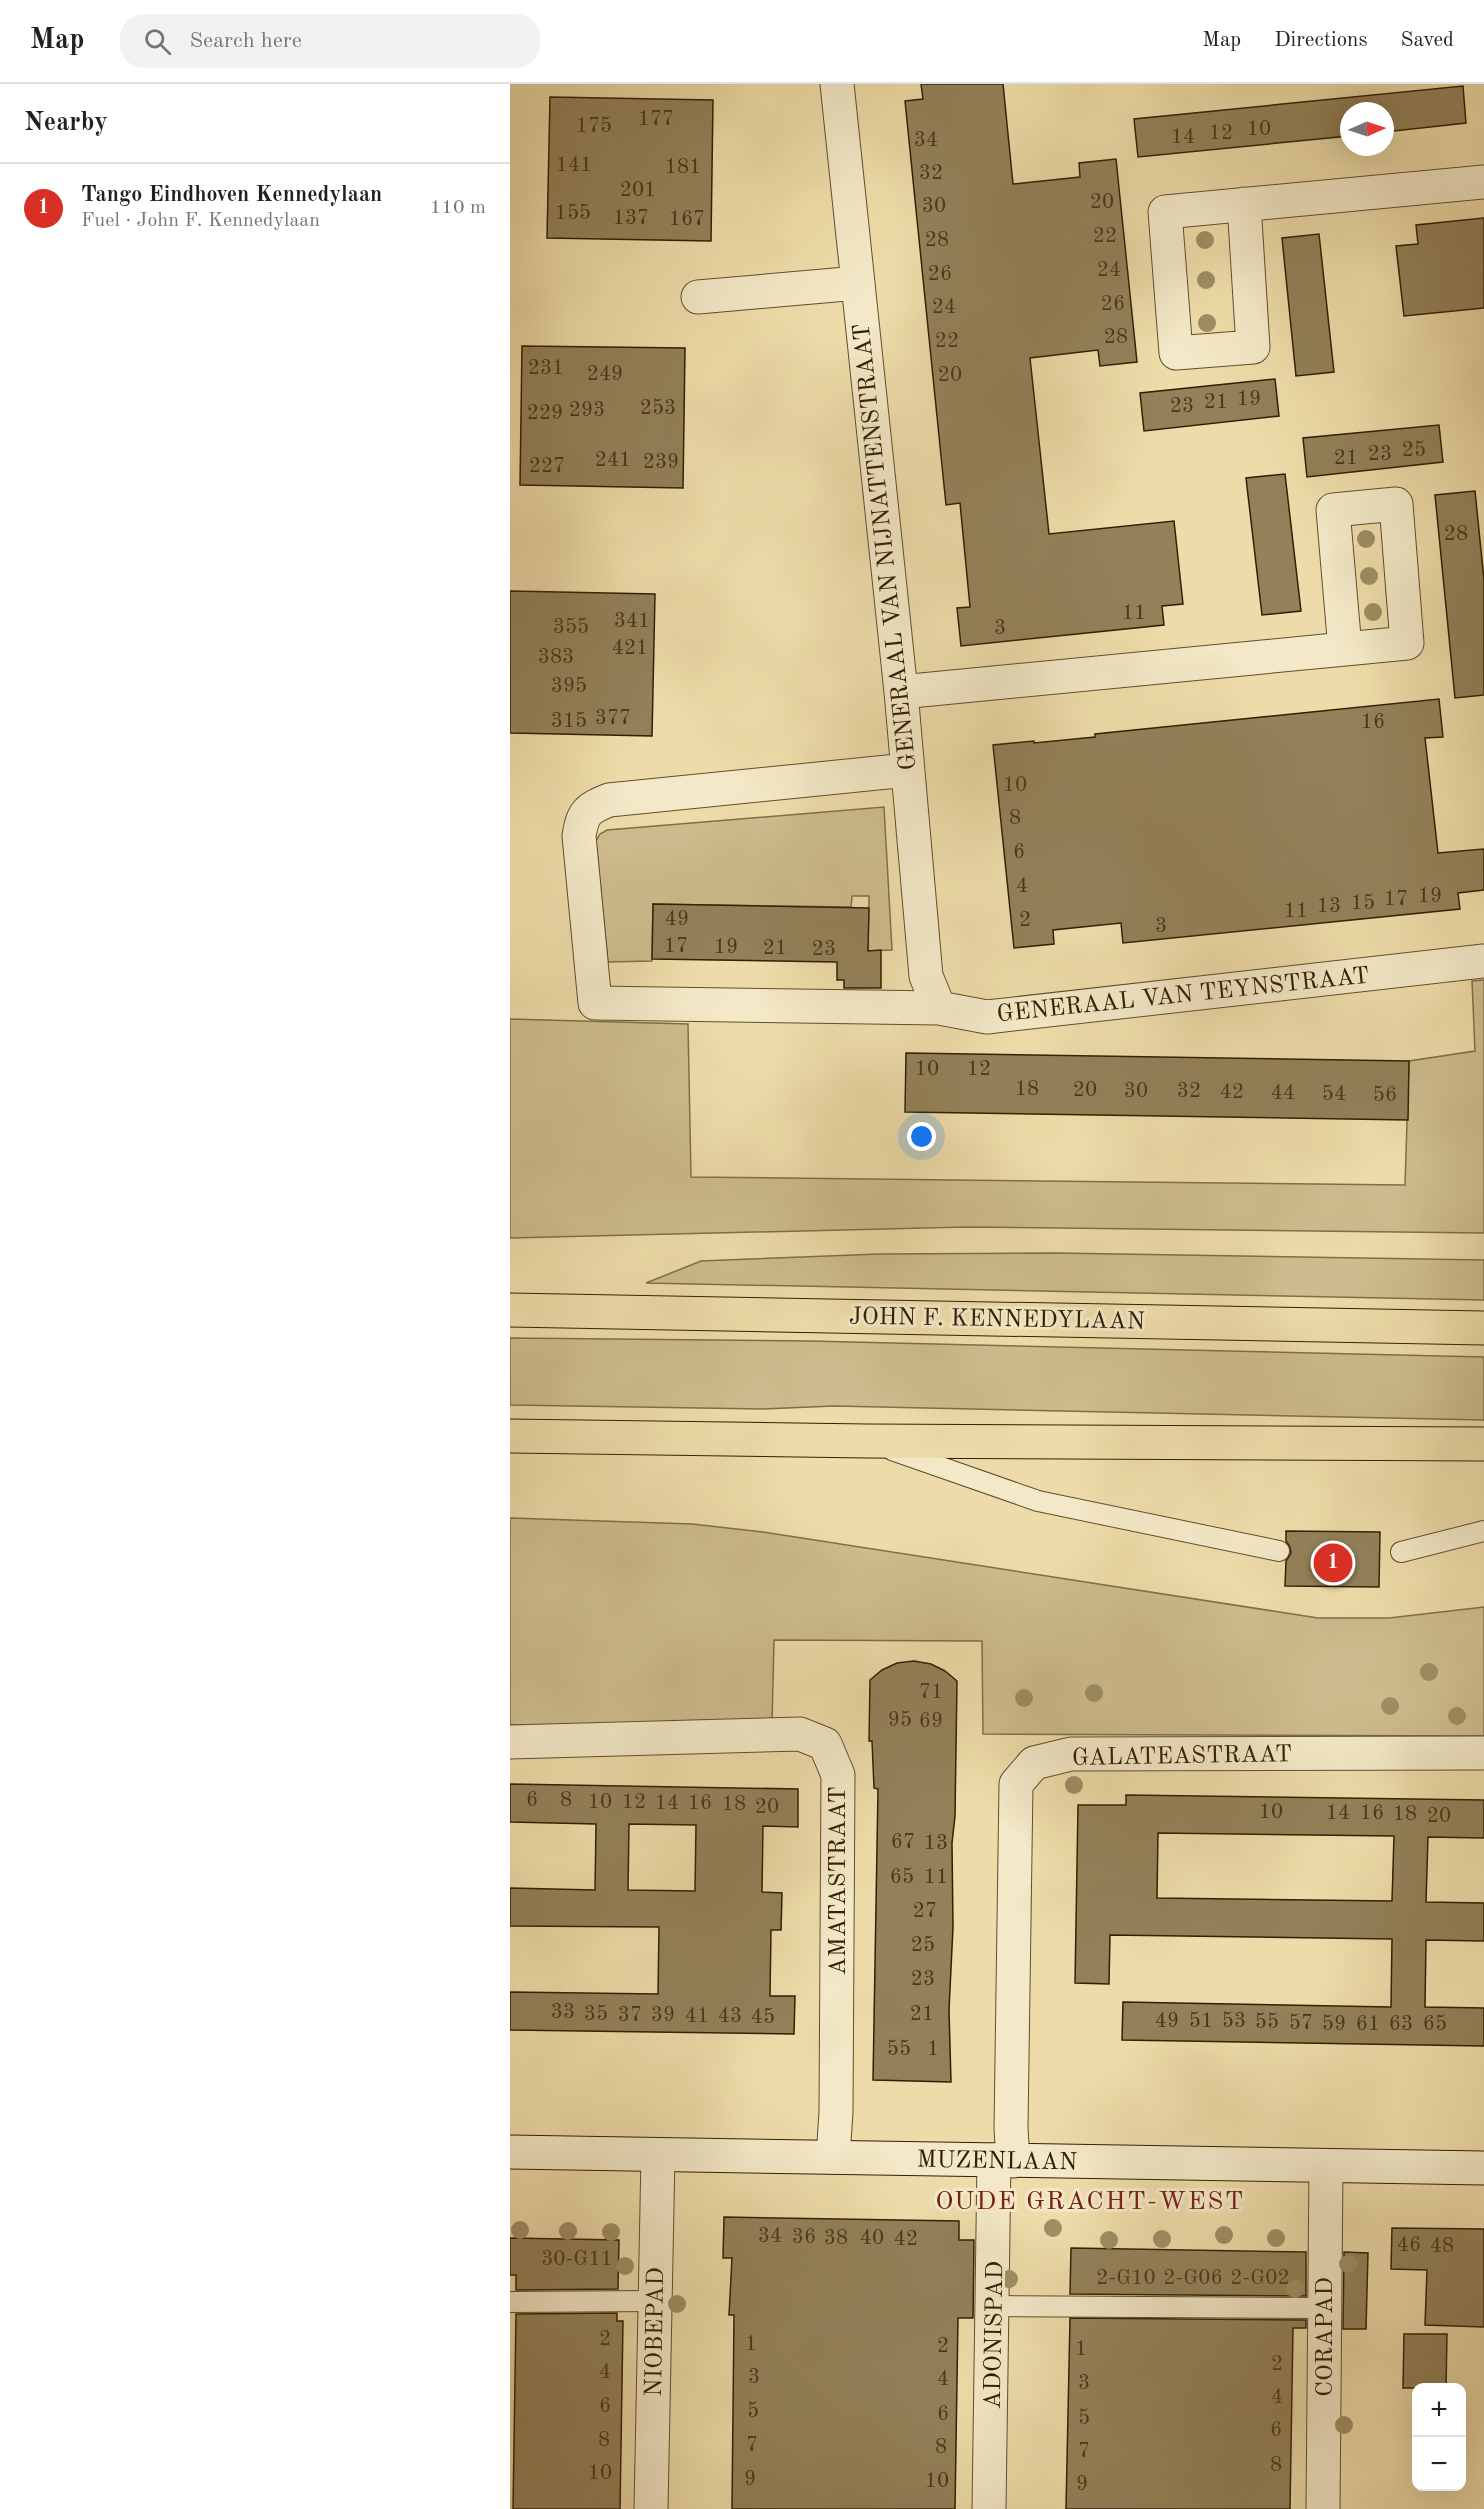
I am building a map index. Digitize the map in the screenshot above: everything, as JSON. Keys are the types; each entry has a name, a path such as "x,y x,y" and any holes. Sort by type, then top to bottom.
{"main road":[{"name":"JOHN F. KENNEDYLAAN","path":"510,1310 1484,1328"},
{"path":"510,1436 867,1441 1484,1444"}],"street":[{"name":"GENERAAL VAN NIJNATTENSTRAAT","path":"837,84 901,692 926,976 939,1008"},
{"path":"1244,204 1253,347 1176,353 1165,212 1244,204 1484,182"},
{"path":"698,297 858,283"},
{"path":"901,692 1345,650"},
{"name":"GENERAAL VAN TEYNSTRAAT","path":"907,770 609,801 591,807 581,819 579,836 595,1003 939,1008 987,1017 1484,961"},
{"name":"AMATASTRAAT","path":"510,1742 800,1734 825,1744 838,1775 834,2157"},
{"name":"GALATEASTRAAT","path":"1004,2160 1011,2128 1016,1784 1034,1763 1071,1754 1484,1754"},
{"name":"MUZENLAAN","path":"510,2152 1484,2168"},
{"name":"NIOBEPAD","path":"651,2509 658,2155"},
{"name":"ADONISPAD","path":"989,2509 994,2306 1004,2160"},
{"name":"CORAPAD","path":"1323,2509 1326,2166"}],"lane":[{"path":"867,1441 1038,1500 1279,1551"},
{"path":"1401,1552 1484,1531"},
{"path":"510,2302 655,2301"},
{"path":"994,2306 1324,2308"}],"shaded area":[{"path":"884,807 892,950 868,951 869,896 852,896 851,907 653,904 652,961 608,962 596,841 600,834 607,830"},
{"path":"1484,980 1484,1233 965,1227 510,1238 510,1019 688,1024 691,1177 1405,1185 1409,1061 1475,1051 1472,981"},
{"path":"1056,1253 1484,1260 1484,1300 646,1283 701,1261 880,1254"},
{"path":"510,1338 810,1341 1484,1357 1484,1420 834,1406 763,1409 510,1405"},
{"path":"510,1518 692,1524 763,1532 1318,1618 1389,1618 1484,1607 1484,1736 983,1734 982,1641 774,1640 772,1724 510,1725"}],"building":[{"path":"921,84 1003,84 1013,184 1080,177 1079,163 1116,159 1137,362 1100,366 1098,350 1030,358 1049,534 1174,521 1183,604 1162,606 1164,625 961,646 957,608 970,607 960,503 946,505 905,101 923,99"},
{"path":"1463,86 1466,123 1394,131 1394,102 1340,102 1340,137 1138,157 1134,119"},
{"path":"550,97 713,100 711,241 547,238"},
{"path":"1484,218 1484,308 1404,316 1396,246 1418,244 1416,225"},
{"path":"1319,234 1334,372 1296,376 1282,238"},
{"path":"522,346 685,348 683,488 520,485"},
{"path":"1275,379 1279,416 1144,431 1140,393"},
{"path":"1439,425 1443,462 1307,477 1303,438"},
{"path":"1285,474 1301,611 1262,615 1246,478"},
{"path":"1475,491 1484,580 1484,695 1455,698 1435,495"},
{"path":"510,591 655,594 652,736 510,733"},
{"path":"1439,699 1443,737 1425,738 1438,853 1484,849 1484,890 1458,893 1460,909 1123,943 1121,923 1053,930 1054,944 1014,948 993,745 1095,737 1095,734"},
{"path":"653,904 869,908 868,951 881,950 881,988 844,988 844,980 837,980 837,962 652,959"},
{"path":"906,1053 1409,1061 1408,1120 905,1112"},
{"path":"1286,1531 1380,1532 1379,1587 1285,1586 1286,1561 1291,1553 1286,1541"},
{"path":"914,1661 931,1664 945,1671 957,1681 955,1816 952,1843 953,1927 949,2010 951,2082 873,2080 878,1789 874,1788 872,1741 869,1741 870,1680 882,1670 897,1663"},
{"path":"510,1784 798,1789 798,1827 763,1826 762,1892 782,1893 781,1930 771,1930 770,1996 795,1996 794,2034 510,2030 510,1992 658,1994 659,1927 510,1926 510,1888 595,1890 596,1824 510,1822","holes":["629,1824 696,1825 695,1891 628,1890"]},
{"path":"1126,1795 1484,1800 1484,1838 1428,1837 1426,1902 1484,1903 1484,1941 1426,1940 1425,2007 1484,2008 1484,2046 1122,2040 1123,2002 1391,2007 1392,1939 1110,1935 1109,1984 1075,1983 1078,1805 1126,1805","holes":["1158,1833 1394,1836 1392,1901 1157,1898"]},
{"path":"724,2217 959,2221 959,2240 974,2240 973,2318 958,2318 955,2509 732,2509 734,2315 729,2315 732,2258 723,2258"},
{"path":"1392,2228 1484,2229 1484,2327 1425,2325 1427,2270 1391,2269"},
{"path":"510,2238 619,2240 618,2289 516,2290 516,2275 510,2275"},
{"path":"1071,2248 1306,2252 1306,2296 1070,2294"},
{"path":"1344,2252 1368,2253 1366,2329 1343,2329"},
{"path":"617,2313 617,2321 623,2321 620,2509 513,2509 516,2314"},
{"path":"1070,2318 1306,2320 1306,2328 1293,2328 1290,2509 1066,2509"},
{"path":"1404,2334 1447,2334 1446,2383 1412,2383 1412,2388 1403,2388"}],"place":[{"name":"Tango Eindhoven Kennedylaan","path":"1333,1563"}],"district":[{"name":"OUDE GRACHT-WEST","path":"1090,2200"}]}
